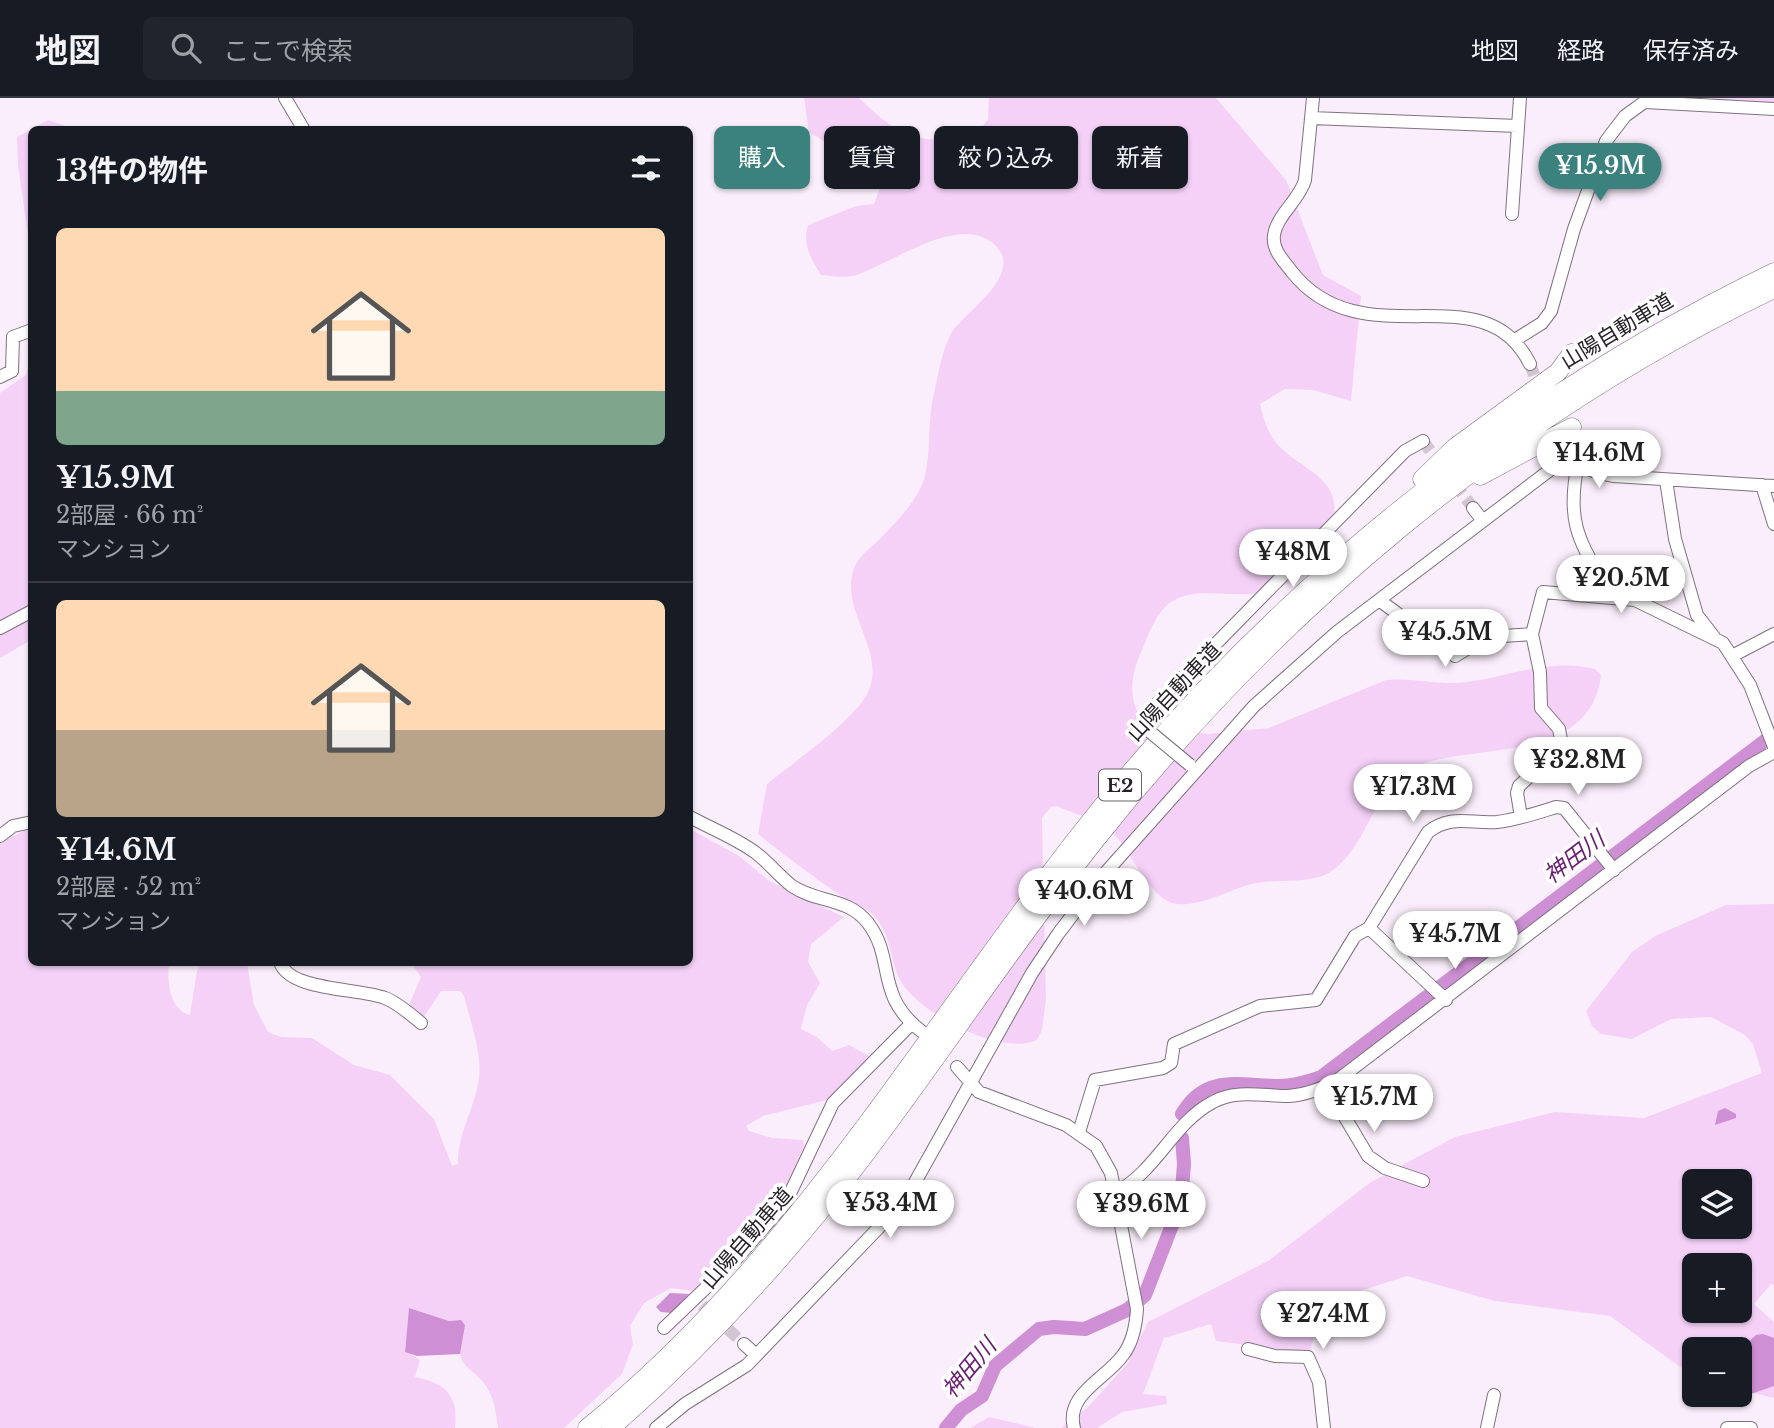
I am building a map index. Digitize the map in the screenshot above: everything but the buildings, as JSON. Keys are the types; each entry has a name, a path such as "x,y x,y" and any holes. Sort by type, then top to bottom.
{"highway":[{"name":"山陽自動車道","path":"587,1428 656,1369 703,1323 781,1237 1079,835 1184,711 1303,592 1417,495 1519,419 1635,345 1774,272"},
{"name":"山陽自動車道","path":"611,1428 713,1332 791,1246 852,1171 1084,855 1196,721 1284,630 1380,544 1472,471 1579,397 1703,324 1774,289"},
{"path":"1303,592 1454,448 1558,372 1572,353"},
{"path":"1380,544 1469,481 1572,427"}],"street":[{"path":"285,98 300,126"},
{"path":"1312,98 1302,192 1274,231 1274,247 1299,281 1332,305 1352,313 1376,316 1459,316 1501,328 1515,340 1530,364"},
{"path":"1512,215 1520,98"},
{"path":"1515,340 1542,323 1551,312 1571,236 1606,141 1625,116 1647,100 1774,109"},
{"path":"1311,117 1518,126"},
{"path":"0,377 12,371 13,337 28,331"},
{"path":"1193,767 1143,726 1145,716 1405,452 1423,441"},
{"path":"1569,456 1605,475 1768,485 1774,524"},
{"path":"656,1428 685,1404 747,1365 886,1220 914,1184 1032,973 1058,934 1193,767 1291,670 1569,456"},
{"path":"1569,456 1573,521 1578,539 1611,596"},
{"path":"1665,480 1675,539 1697,615 1715,638"},
{"path":"1473,508 1483,521"},
{"path":"1115,1193 1130,1185 1197,1112 1214,1101 1245,1094 1292,1096 1327,1087 1440,994 1609,865 1774,748 1750,685 1723,643 1635,600 1543,592 1532,634 1540,672 1541,708 1559,729 1561,740 1556,752 1519,786 1517,793 1521,817"},
{"path":"1379,600 1455,656 1487,637 1532,634"},
{"path":"0,628 28,613"},
{"path":"1732,656 1774,634"},
{"path":"1079,1132 1095,1080 1163,1068 1171,1063 1174,1044 1260,1006 1316,1000 1355,936 1369,928 1428,832 1439,823 1450,820 1496,822 1556,807 1564,808 1609,865"},
{"path":"664,1328 699,1302 786,1202 833,1103 916,1028 891,994 880,945 860,914 842,902 794,887 743,845 693,819"},
{"path":"0,836 13,826 28,823"},
{"path":"1369,928 1440,994"},
{"path":"281,966 283,971 299,981 386,998 421,1023"},
{"path":"957,1066 970,1084 996,1099 1079,1132 1097,1146 1107,1162 1136,1302 1132,1339 1124,1354 1077,1401 1072,1414 1074,1428"},
{"path":"1327,1087 1368,1156 1385,1168 1423,1181"},
{"path":"744,1344 756,1355"},
{"path":"1248,1349 1275,1356 1308,1357 1319,1382 1324,1428"},
{"path":"1487,1428 1494,1395"},
{"path":"1727,1428 1751,1428"}],"shaded area":[{"path":"804,98 859,98 893,126 824,126 824,141 810,133"},
{"path":"989,98 1216,98 1286,180 1323,275 1361,296 1351,401 1313,390 1285,389 1260,404 1267,427 1276,442 1320,478 1332,494 1334,523 1330,540 1323,555 1312,568 1283,586 1247,594 1190,595 1167,605 1154,623 1136,665 1132,688 1137,711 1168,726 1206,734 1269,728 1386,680 1457,683 1562,666 1595,669 1601,675 1592,705 1574,726 1549,739 1520,747 1427,762 1402,772 1385,792 1348,856 1336,868 1322,876 1257,883 1194,903 1177,904 1158,894 1108,829 1057,806 1051,807 1042,818 1046,1000 1042,1030 1037,1040 1021,1044 1002,1042 982,1037 940,1017 908,991 899,978 883,928 872,914 833,890 758,834 767,784 837,728 868,692 872,660 852,596 851,580 856,564 903,514 921,487 927,467 933,398 945,347 952,332 998,281 1003,269 1003,257 996,246 981,237 964,234 925,244 853,276 821,275 807,245 808,225 856,206 874,204 880,189 920,189 920,137 934,140 934,189 1078,189 1078,126 983,126 988,119"},
{"path":"1712,98 1774,98 1774,102 1719,108"},
{"path":"48,120 66,126 37,126"},
{"path":"28,131 28,234 18,166 17,137"},
{"path":"28,368 28,642 0,658 0,393 26,375"},
{"path":"28,829 28,966 169,966 169,986 174,1001 183,1012 190,1015 200,966 248,966 254,1005 268,1032 281,1037 312,1038 354,1065 390,1075 434,1119 452,1166 458,1164 460,1142 477,1089 477,1047 464,996 460,991 441,991 424,1017 412,1011 409,1005 421,977 414,966 693,966 693,831 739,856 769,881 844,917 811,944 808,962 820,983 807,1005 801,1029 817,1037 832,1051 849,1045 871,1057 831,1099 763,1116 746,1126 749,1131 772,1138 803,1140 804,1146 782,1197 727,1238 726,1258 692,1291 671,1288 644,1303 630,1326 633,1344 622,1374 564,1428 498,1428 490,1392 461,1358 461,1320 449,1321 409,1308 405,1351 420,1360 415,1377 434,1383 448,1392 455,1407 455,1428 0,1428 0,843"},
{"path":"1774,904 1774,1285 1771,1284 1754,1304 1774,1322 1774,1398 1752,1393 1752,1337 1682,1337 1682,1368 1610,1316 1495,1301 1407,1276 1325,1302 1309,1353 1216,1341 1211,1324 1164,1338 1143,1394 1166,1396 1167,1404 1122,1412 1097,1428 1061,1428 1089,1406 1127,1364 1148,1322 1268,1261 1371,1182 1455,1137 1555,1112 1644,1118 1762,1073 1753,1044 1745,1035 1711,1017 1671,1019 1632,1039 1601,1034 1592,1026 1586,1011 1632,952 1655,936 1726,905"},
{"path":"1725,1108 1736,1114 1736,1118 1715,1125 1718,1111"},
{"path":"670,1293 689,1294 673,1313 661,1312 656,1307"},
{"path":"409,1308 449,1321 461,1320 465,1325 460,1354 417,1356 405,1352"},
{"path":"1763,1334 1774,1338 1774,1386 1752,1394 1752,1339"},
{"path":"989,1417 1036,1428 970,1428"}],"waterway":[{"name":"神田川","path":"1182,1114 1191,1101 1213,1087 1237,1084 1285,1086 1321,1077 1774,734"},
{"name":"神田川","path":"946,1428 961,1410 982,1396 995,1366 1039,1329 1085,1329 1127,1310 1145,1295 1181,1202 1184,1164 1182,1138"}],"tunnel":[{"path":"1530,364 1541,393"},
{"path":"1423,441 1473,508"},
{"path":"702,1305 744,1344"}]}
